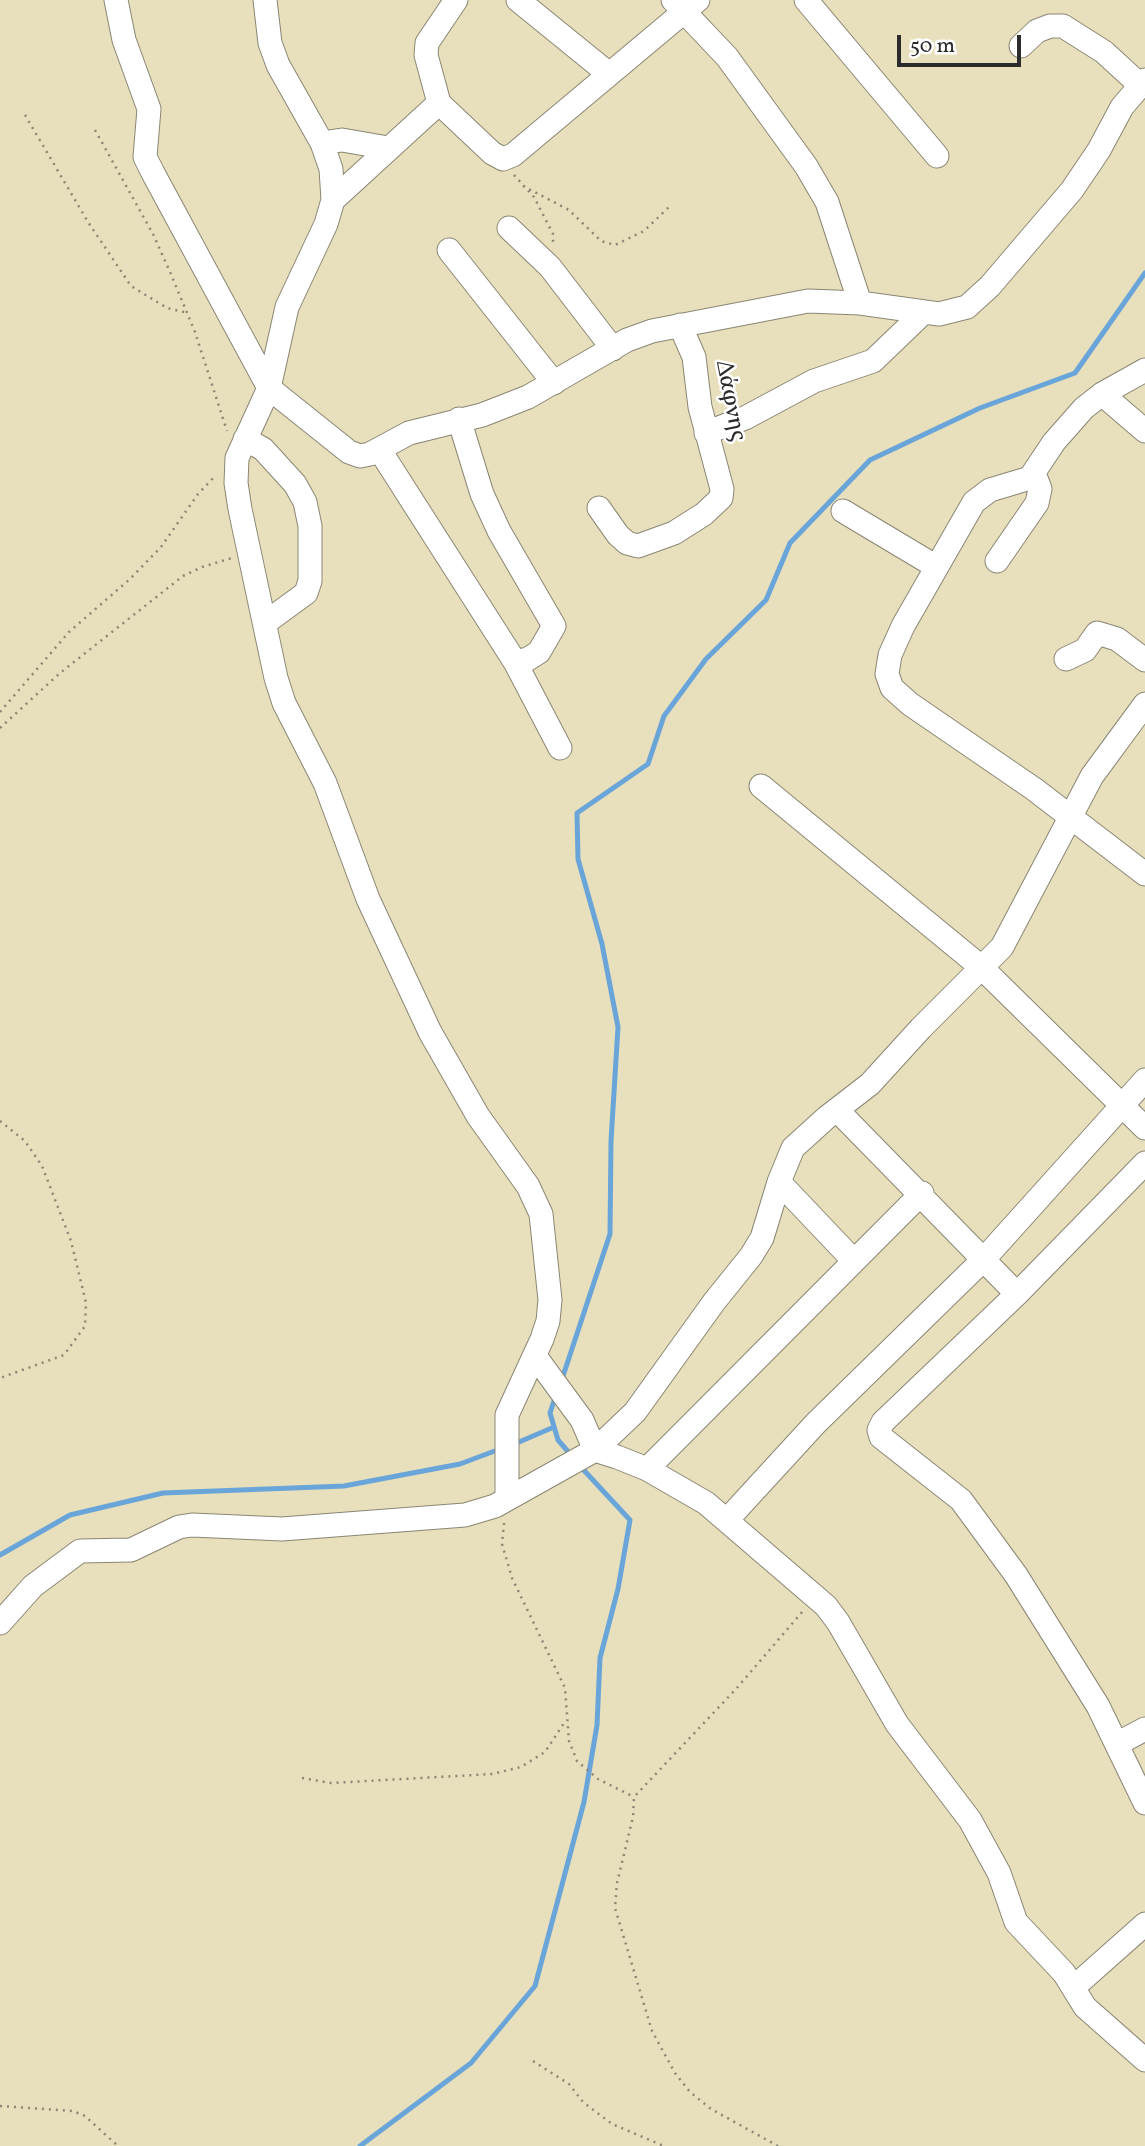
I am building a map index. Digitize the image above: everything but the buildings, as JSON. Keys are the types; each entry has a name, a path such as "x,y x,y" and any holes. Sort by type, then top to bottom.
{"street":[{"path":"116,0 124,40 149,109 145,157 153,173 269,388 349,452 360,456 409,433 500,409 652,331 792,302 860,303 939,314 958,311 983,293 1072,190 1099,150 1122,107 1142,82 1104,52 1063,26 1050,26 1037,31 1021,46"},
{"path":"265,0 270,43 278,65 323,143 331,169 333,200 326,224 287,307 269,388 241,448 236,483 284,703 330,793 357,870 446,1063 536,1200 545,1245 550,1300 545,1331 507,1415 507,1499"},
{"path":"456,0 427,43 426,55 439,103 456,122 503,159 609,74 686,4 806,166 827,202 860,303"},
{"path":"517,0 609,74"},
{"path":"806,0 937,156"},
{"path":"333,200 439,103"},
{"path":"323,143 342,140 388,148"},
{"path":"509,228 550,267 613,349"},
{"path":"449,250 554,383"},
{"path":"706,433 736,423 814,380 873,362 924,312"},
{"name":"Δάφνης","path":"599,508 618,535 627,543 638,546 674,533 705,514 721,498 722,489 706,433 694,357 680,325"},
{"path":"1145,370 1102,394 1070,422 1034,474 1025,482 990,490 974,502 935,566 890,655 887,674 892,688 910,704 1071,817 1145,874"},
{"path":"1102,394 1145,431"},
{"path":"458,419 482,494 499,531 554,626 540,652 515,662"},
{"path":"241,448 263,449 295,484 305,502 310,526 310,581 306,593 265,623"},
{"path":"379,449 515,662 560,748"},
{"path":"997,561 1037,503 1040,489 1034,474"},
{"path":"843,511 935,566"},
{"path":"1066,659 1084,650 1097,633 1117,639 1145,660"},
{"path":"0,1623 33,1586 80,1551 131,1550 179,1527 192,1525 282,1529 465,1515 507,1499 595,1450 635,1412 714,1302 751,1256 762,1238 779,1182 793,1149 825,1118 838,1111 870,1084 1012,933 1092,776 1145,704"},
{"path":"761,786 981,967 1145,1128"},
{"path":"727,1520 816,1423 984,1259 1145,1080"},
{"path":"838,1111 922,1193 1017,1294"},
{"path":"1145,1163 1017,1294 883,1422 879,1434 961,1500 1044,1619 1117,1744 1145,1803"},
{"path":"779,1182 854,1261"},
{"path":"647,1469 922,1193"},
{"path":"535,1356 582,1420 595,1450 647,1469 690,1492 727,1520 779,1568 816,1595 838,1622 897,1724 970,1820 999,1873 1016,1922 1064,1973 1085,2007 1145,2060"},
{"path":"1117,1744 1145,1729"},
{"path":"1074,1987 1145,1924"}],"path":[{"path":"25,115 88,222 131,286 167,308 188,313"},
{"path":"0,712 69,632 130,579 161,547 211,478 241,448 188,313 153,234 95,130"},
{"path":"503,159 534,197 552,234 554,251 550,267"},
{"path":"523,186 569,210 601,241 615,245 644,231 670,206"},
{"path":"0,728 60,673 183,576 202,567 250,554"},
{"path":"0,1121 25,1141 43,1166 71,1241 86,1303 85,1326 64,1355 0,1378"},
{"path":"507,1499 502,1544 512,1578 565,1688 569,1741 577,1761 598,1779 634,1797"},
{"path":"778,2146 711,2109 690,2092 675,2073 652,2031 615,1908 617,1882 633,1817 634,1797 736,1689 816,1595"},
{"path":"302,1778 331,1783 492,1774 521,1766 545,1752 567,1717"},
{"path":"533,2062 569,2084 583,2102 612,2124 664,2146"},
{"path":"0,2106 73,2111 85,2116 117,2146"}],"waterway":[{"path":"561,1382 610,1234 611,1141 618,1027 602,944 578,859 577,813 648,764 664,716 706,659 766,600 790,543 870,460 980,408 1075,373 1145,273"},
{"path":"556,1395 550,1413 558,1440 571,1455"},
{"path":"512,1445 554,1427"},
{"path":"0,1555 70,1515 163,1493 344,1486 460,1464 500,1449"},
{"path":"360,2146 471,2063 535,1986 584,1802 597,1725 600,1658 618,1589 630,1520 579,1465"}]}
